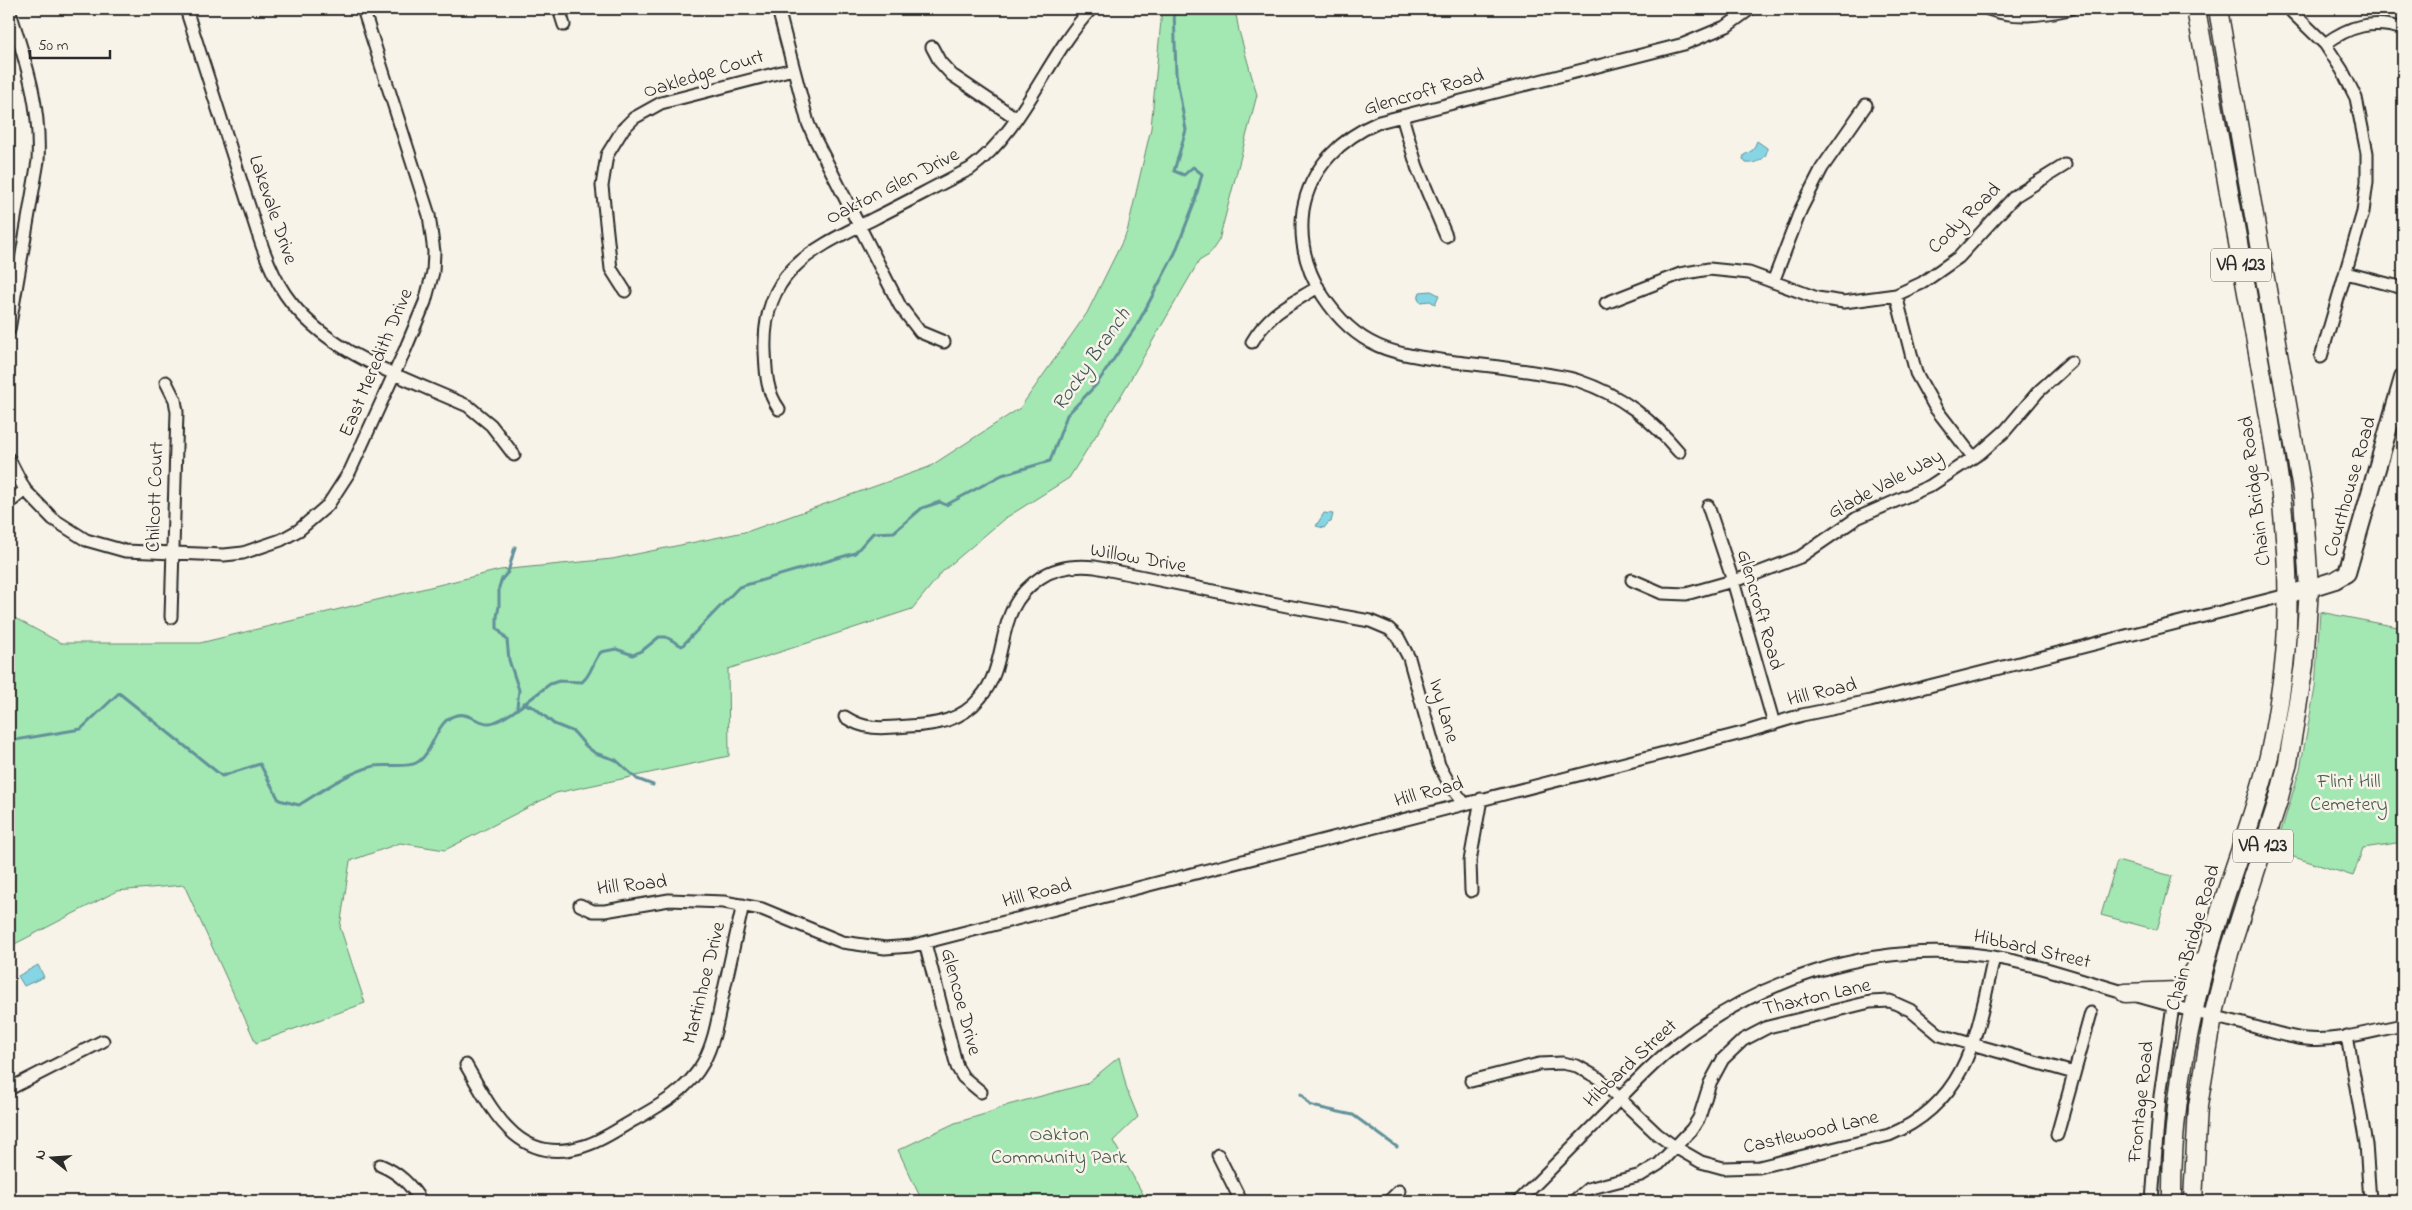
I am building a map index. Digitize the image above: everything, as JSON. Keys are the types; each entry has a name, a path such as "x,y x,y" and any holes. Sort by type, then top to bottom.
{"main road":[{"name":"Chain Bridge Road","path":"2172,1201 2178,1106 2193,1013 2210,948 2269,756 2284,666 2287,630 2284,514 2269,418 2196,9"},
{"name":"Chain Bridge Road","path":"2193,1201 2198,1106 2213,1017 2229,953 2278,801 2288,762 2304,666 2309,588 2303,496 2218,9"},
{"path":"2125,993 2177,991 2184,988 2210,948"}],"street":[{"name":"Lakevale Drive","path":"186,9 257,231 275,277 299,312 315,328 352,353 474,410 491,425 514,455"},
{"name":"East Meredith Drive","path":"9,459 25,490 52,520 86,540 125,551 224,555 244,553 281,540 314,518 336,494 350,471 429,290 433,262 433,234 429,215 363,9"},
{"path":"560,9 564,25"},
{"path":"778,9 793,69 814,137 858,226 892,292 912,324 920,332 944,342"},
{"name":"Oakton Glen Drive","path":"779,409 769,392 766,381 765,336 773,300 791,270 803,257 818,247 970,169 994,148 1091,9"},
{"name":"Glencroft Road","path":"1679,452 1657,426 1622,400 1578,380 1517,369 1409,356 1383,349 1364,339 1346,325 1333,310 1318,288 1309,270 1302,237 1304,206 1316,173 1336,149 1351,136 1379,122 1684,44 1727,26 1750,9"},
{"path":"1988,9 2006,14 2025,16 2070,9"},
{"path":"2292,9 2292,12 2325,44 2342,70 2356,98 2367,153 2367,182 2363,212 2321,357"},
{"path":"9,10 34,92 39,137 38,161 9,330"},
{"path":"2325,44 2343,30 2362,26 2377,25 2403,29"},
{"path":"932,47 947,71 1016,118"},
{"name":"Oakledge Court","path":"625,291 611,269 602,186 607,155 623,129 640,114 661,103 793,69"},
{"path":"1773,282 1800,209 1822,168 1866,105"},
{"path":"1402,116 1417,167 1446,236"},
{"name":"Cody Road","path":"1606,303 1680,274 1709,269 1749,273 1817,298 1844,302 1896,295 1922,283 1959,257 2014,196 2065,165"},
{"path":"2346,272 2403,288"},
{"path":"1252,342 1262,325 1273,314 1318,288"},
{"path":"1896,295 1916,373 1936,408 1973,457"},
{"name":"Glade Vale Way","path":"1632,580 1652,591 1672,594 1696,592 1733,582 1800,557 1857,518 1930,486 1994,442 2038,392 2071,362"},
{"name":"Courthouse Road","path":"2287,595 2335,580 2347,573 2398,421 2403,378"},
{"name":"Chilcott Court","path":"166,382 175,400 177,412 171,616"},
{"path":"9,503 25,490"},
{"name":"Glencroft Road","path":"1708,506 1733,582 1774,724"},
{"name":"Willow Drive","path":"845,717 855,724 877,729 933,725 961,714 980,698 994,674 1008,619 1021,594 1043,576 1072,567 1095,568 1370,621 1390,629"},
{"name":"Hill Road","path":"580,906 605,911 669,900 697,899 743,905 781,916 842,942 885,948 925,943 1464,803 2287,595"},
{"name":"Ivy Lane","path":"1390,629 1405,646 1440,765 1450,785 1464,803"},
{"path":"1471,891 1470,861 1481,799"},
{"name":"Martinhoe Drive","path":"466,1065 507,1130 518,1138 544,1149 557,1150 584,1146 597,1141 665,1102 692,1078 710,1048 743,905"},
{"name":"Glencoe Drive","path":"925,943 957,1067 963,1077 981,1092"},
{"name":"Hibbard Street","path":"1519,1201 1658,1061 1698,1028 1745,1000 1796,978 1850,963 1905,954 1945,952 1994,957 2037,966 2193,1013 2305,1039 2346,1036 2403,1025"},
{"name":"Castlewood Lane","path":"1471,1081 1539,1064 1562,1063 1589,1072 1620,1098 1657,1134 1675,1147 1701,1162 1723,1168 1744,1169 1889,1134 1919,1120 1944,1099 1961,1074 1973,1046 1994,957"},
{"name":"Thaxton Lane","path":"1574,1201 1588,1189 1649,1173 1692,1129 1699,1118 1710,1082 1723,1059 1743,1040 1768,1027 1880,1000 1900,1005 1940,1035 1973,1046 2074,1073"},
{"name":"Frontage Road","path":"2152,1201 2159,1105 2172,1006"},
{"path":"2057,1135 2091,1013"},
{"path":"2346,1036 2366,1144 2370,1201"},
{"path":"9,1089 103,1041"},
{"path":"1218,1155 1241,1201"},
{"path":"380,1165 390,1169 411,1186 421,1201"},
{"path":"1389,1201 1399,1191"}],"green space":[{"path":"1162,9 1235,9 1239,31 1257,95 1219,240 1209,255 1199,261 1119,399 1069,478 1004,519 943,571 912,609 728,669 729,756 556,793 445,850 400,843 350,861 340,927 365,1003 256,1043 184,885 117,891 9,947 9,615 61,643 200,643 500,570 612,559 749,531 929,467 1020,408 1087,313 1127,232 1151,128"},
{"name":"Flint Hill Cemetery","path":"2320,612 2403,628 2403,842 2363,848 2353,876 2275,851 2300,769 2315,688"},
{"path":"2117,861 2172,876 2157,930 2101,915"},
{"name":"Oakton Community Park","path":"1119,1057 1127,1090 1138,1117 1113,1141 1147,1201 922,1201 898,1150 955,1123 1008,1105 1086,1084"}],"water":[{"path":"1757,141 1767,148 1766,155 1757,162 1746,163 1743,159 1744,155 1753,150"},
{"path":"1431,291 1439,295 1435,304 1430,301 1420,302 1418,299 1420,292"},
{"path":"1324,513 1333,514 1331,522 1324,528 1316,526"},
{"path":"38,965 44,977 24,986 18,976"}],"waterway":[{"name":"Rocky Branch","path":"9,741 81,729 119,693 222,776 260,764 279,800 299,805 335,782 364,769 374,766 416,763 422,759 439,730 450,718 457,715 466,715 486,723 497,721 550,684 559,681 582,682 601,652 616,649 633,655 643,650 659,637 666,637 682,646 739,587 855,553 873,533 894,532 922,508 940,502 946,505 1002,475 1050,461 1067,415 1096,385 1137,325 1175,253 1194,204 1202,174 1193,167 1184,175 1174,171 1186,130 1176,74 1174,9"},
{"path":"515,547 508,572 502,579 499,587 497,628 507,640 509,660 519,690 517,707"},
{"path":"523,703 535,708 554,724 574,732 595,753 616,760 637,779 653,785"},
{"path":"1301,1094 1310,1105 1353,1115 1397,1147"}]}
